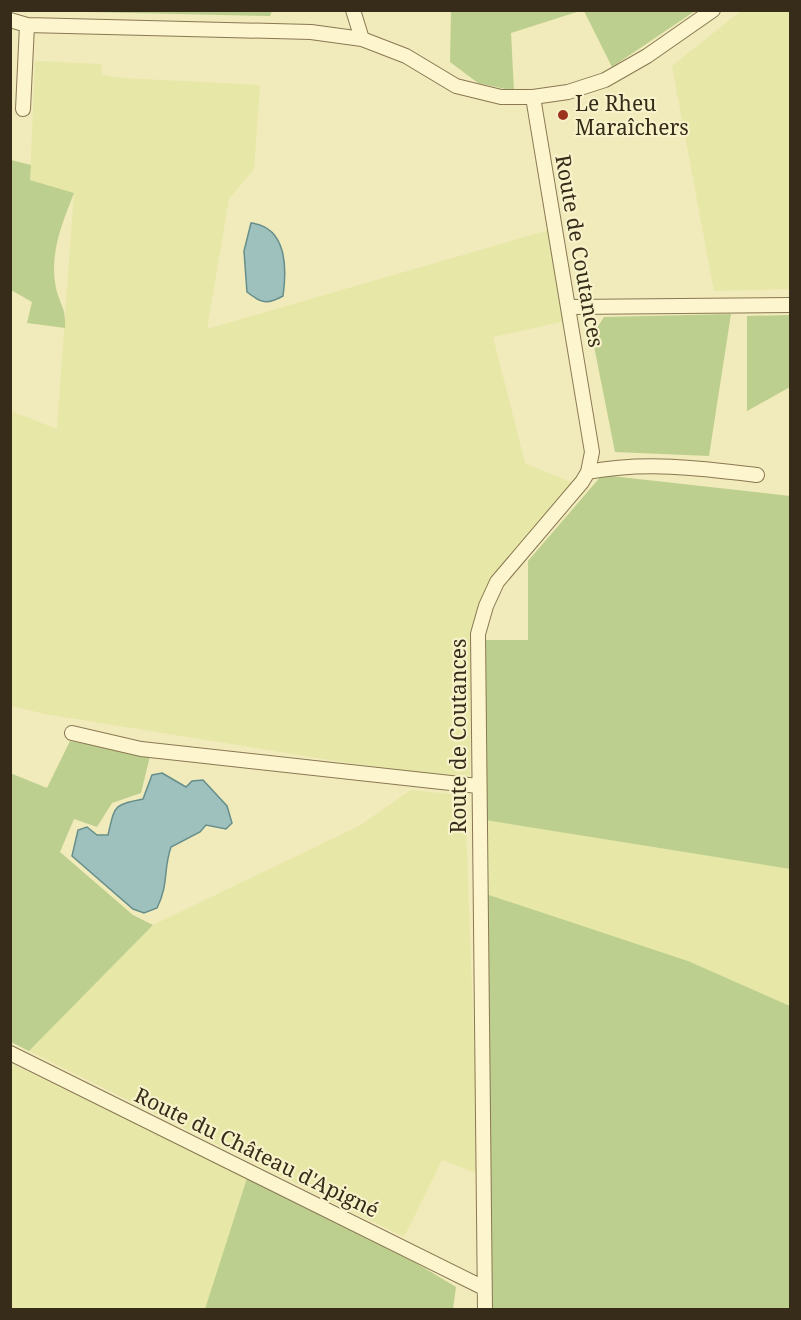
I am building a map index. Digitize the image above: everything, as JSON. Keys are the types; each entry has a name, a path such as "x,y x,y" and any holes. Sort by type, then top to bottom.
{"street":[{"path":"353,10 362,39"},
{"path":"10,20 27,25 263,29 362,39 405,56 456,86 501,97 532,97 568,92 605,80 647,56 713,10"},
{"path":"23,109 27,25"},
{"name":"Route de Coutances","path":"485,1310 478,634 486,606 497,582 588,472 592,452 532,97"},
{"path":"569,307 790,305"},
{"path":"588,472 642,466 680,466 757,475"},
{"path":"72,733 141,749 478,786"},
{"name":"Route du Château d'Apigné","path":"10,1053 484,1288"}],"green space":[{"path":"40,11 272,11 270,16"},
{"path":"451,11 580,11 511,33 514,91 478,83 450,62"},
{"path":"584,11 695,11 612,67"},
{"path":"741,11 790,11 790,289 714,291 672,66"},
{"path":"35,61 101,64 102,75 121,78 260,85 254,169 229,199 207,329 549,230 565,321 493,337 525,463 575,484 491,579 479,605 471,640 470,775 447,779 45,714 12,706 11,710 11,411 57,429 74,193 30,180"},
{"path":"11,160 31,165 30,180 74,193 58,239 54,263 56,288 64,310 65,328 27,323 32,302 11,290"},
{"path":"731,314 709,456 615,452 592,336 604,317"},
{"path":"790,315 790,387 747,411 747,316"},
{"path":"602,475 790,496 790,869 485,820 486,640 528,640 528,561"},
{"path":"70,741 150,756 141,793 112,803 97,827 74,819 60,852 133,915 153,925 29,1051 11,1042 10,773 47,788"},
{"path":"411,790 458,795 465,803 479,1174 442,1160 404,1237 29,1051 153,925 359,826"},
{"path":"485,820 790,869 790,1006 688,961 486,894"},
{"path":"486,894 688,961 790,1006 790,1309 489,1309"},
{"path":"10,1063 247,1178 205,1309 11,1309"},
{"path":"247,1178 416,1263 456,1287 453,1309 205,1309"}],"water":[{"path":"251,223 263,226 272,232 282,250 285,273 283,296 273,301 264,302 247,292 244,251"},
{"path":"162,773 186,787 192,781 203,780 227,806 232,823 226,829 206,825 200,832 171,847 161,899 157,908 144,913 133,909 72,856 78,830 87,827 97,835 108,835 117,808 143,799 152,775"}],"place":[{"name":"Le Rheu Maraîchers","path":"563,115"}]}
